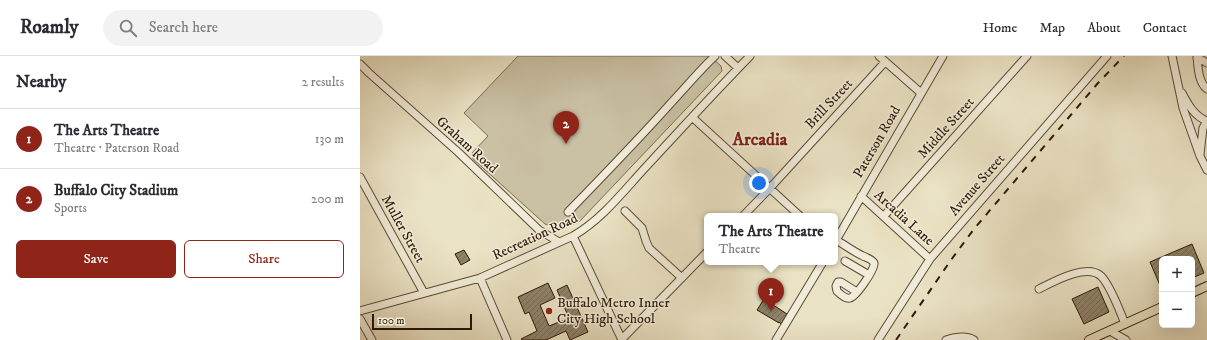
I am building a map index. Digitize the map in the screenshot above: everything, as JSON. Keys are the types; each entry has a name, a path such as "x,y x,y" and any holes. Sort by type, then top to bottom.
{"main road":[{"path":"1194,292 1207,286"},
{"path":"1089,340 1159,308"}],"street":[{"path":"568,212 715,56"},
{"path":"725,56 738,68"},
{"name":"Recreation Road","path":"360,312 480,278 573,236 592,224 750,56"},
{"path":"878,56 921,93"},
{"name":"Paterson Road","path":"838,237 943,56"},
{"name":"Middle Street","path":"884,216 1027,56"},
{"name":"Avenue Street","path":"878,340 930,259 1107,56"},
{"path":"1172,56 1183,108 1200,156 1207,170"},
{"path":"1197,57 1207,64"},
{"path":"1197,57 1201,82 1207,89"},
{"name":"Brill Street","path":"745,213 770,188 885,62"},
{"name":"Graham Road","path":"360,64 458,152 539,230 559,242"},
{"path":"1180,89 1194,113 1200,119 1207,121 1203,128 1200,156"},
{"path":"692,117 797,213"},
{"name":"Muller Street","path":"360,177 424,293"},
{"name":"Arcadia Lane","path":"861,196 930,259"},
{"path":"625,211 642,228 649,248 682,278"},
{"path":"573,236 622,339 704,255"},
{"path":"838,242 872,260 874,266 857,292"},
{"path":"845,261 869,275"},
{"path":"776,340 821,265"},
{"path":"1039,289 1080,272 1092,273 1100,276 1107,285 1125,324"},
{"path":"480,278 507,340"},
{"path":"360,319 372,340"},
{"path":"1110,331 1126,340"},
{"path":"946,340 964,337 974,340"}],"shaded area":[{"path":"518,56 710,56 721,66 722,71 579,222 561,229 545,224 473,159 472,153 488,136 464,113"}],"building":[{"path":"1192,244 1204,273 1195,277 1195,256 1164,256"},
{"path":"464,250 470,260 461,265 455,254"},
{"path":"1159,258 1159,283 1150,262"},
{"path":"548,283 555,298 540,305 549,326 569,318 557,290 567,285 588,332 570,340 566,331 546,340 521,339 537,331 529,312 525,314 518,297"},
{"path":"1098,287 1109,312 1084,324 1072,299"},
{"path":"764,299 787,314 781,324 757,310"}],"railway":[{"path":"896,340 974,229 1098,83 1124,56"}],"place":[{"name":"Buffalo City Stadium","path":"566,144"},
{"name":"Buffalo Metro Inner City High School","path":"549,311"},
{"name":"The Arts Theatre","path":"771,311"}],"district":[{"name":"Arcadia","path":"760,140"}]}
